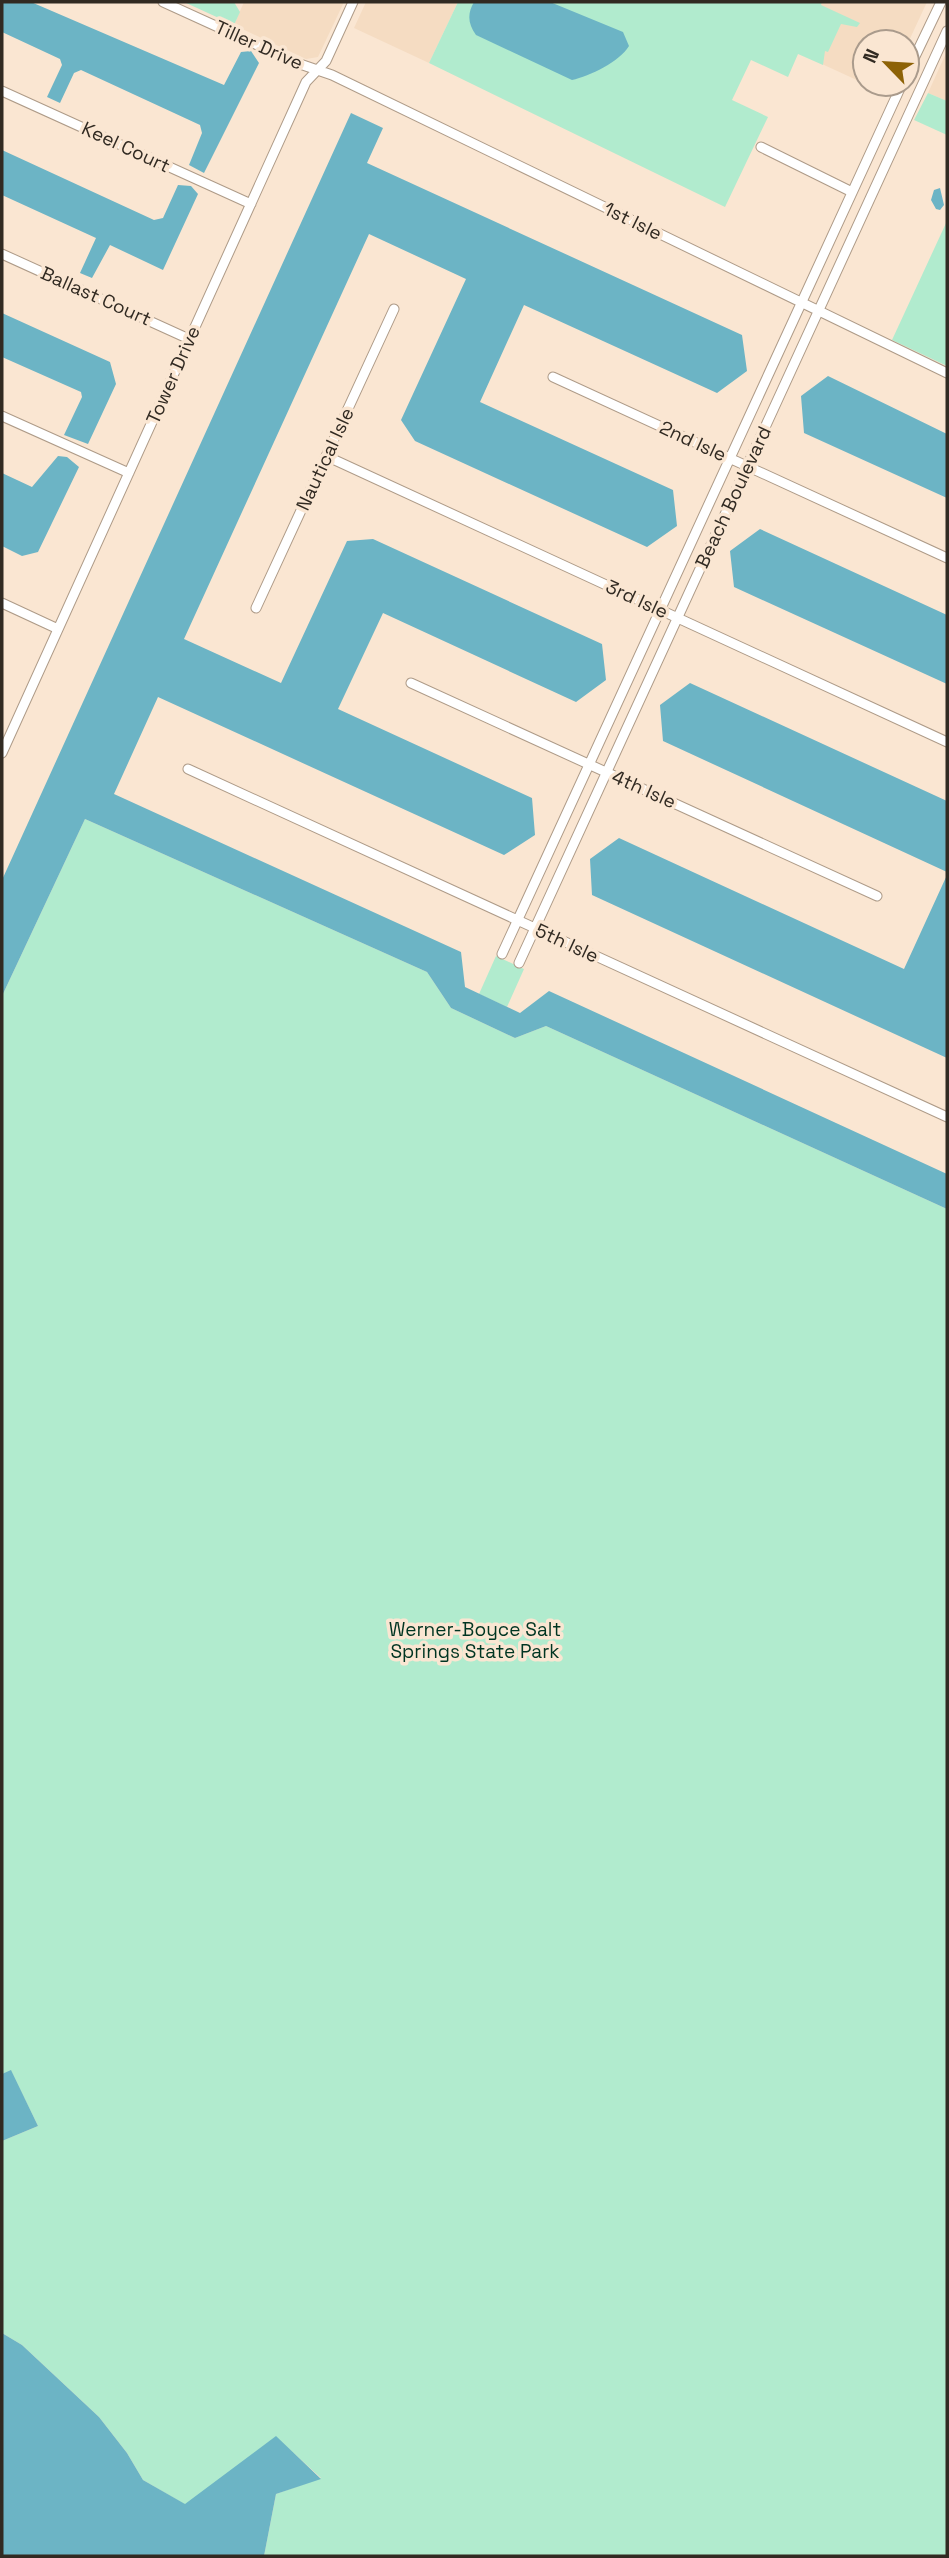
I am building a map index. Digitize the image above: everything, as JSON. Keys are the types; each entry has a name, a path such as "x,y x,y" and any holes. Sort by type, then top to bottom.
{"street":[{"name":"Tiller Drive","path":"163,2 317,70"},
{"name":"Tower Drive","path":"2,753 306,82 326,61 353,2"},
{"path":"921,44 941,2"},
{"name":"Beach Boulevard","path":"519,963 947,31"},
{"name":"1st Isle","path":"317,70 947,373"},
{"name":"Keel Court","path":"2,90 251,204"},
{"name":"Beach Boulevard","path":"502,954 896,98"},
{"path":"879,134 896,142"},
{"path":"761,147 852,192"},
{"name":"Ballast Court","path":"2,254 190,339"},
{"name":"Nautical Isle","path":"256,608 394,309"},
{"name":"2nd Isle","path":"553,377 947,558"},
{"path":"2,416 129,473"},
{"name":"3rd Isle","path":"326,456 947,743"},
{"path":"2,603 58,629"},
{"name":"4th Isle","path":"411,683 877,896"},
{"name":"5th Isle","path":"188,769 947,1116"}],"shaded area":[{"path":"244,2 344,2 318,57 306,59 234,25"},
{"path":"366,2 458,2 429,63 354,28"},
{"path":"822,2 927,2 915,28 851,28 851,78 798,53"},
{"path":"947,51 947,101 928,93"}],"green space":[{"path":"184,2 234,2 240,12 234,25"},
{"path":"458,2 822,2 821,5 860,23 857,27 841,24 828,52 825,51 823,65 798,54 788,77 751,60 732,100 768,117 725,207 429,63"},
{"path":"928,93 947,101 947,135 914,120"},
{"path":"947,221 947,366 892,340"},
{"name":"Werner-Boyce Salt Springs State Park","path":"85,819 427,972 451,1008 515,1038 546,1026 947,1209 947,2556 264,2556 276,2494 321,2478 276,2437 186,2505 143,2480 127,2453 99,2417 22,2345 2,2333 2,2141 38,2126 11,2071 2,2074 2,996"},
{"path":"496,956 524,969 507,1007 479,994"}],"water":[{"path":"2,2 31,2 224,85 241,52 251,51 259,63 204,173 189,165 202,133 200,125 81,70 74,73 60,103 47,97 62,65 60,59 2,32"},
{"path":"474,2 550,2 623,32 629,46 604,68 572,80 476,35 469,19"},
{"path":"351,113 383,128 367,163 742,335 747,371 717,393 524,305 480,402 673,490 677,526 647,547 415,441 401,420 466,279 369,234 184,639 281,683 347,541 373,539 602,644 606,680 576,702 383,613 338,709 532,798 535,835 504,855 158,697 114,794 461,952 465,987 520,1013 549,991 947,1174 947,1209 546,1026 515,1038 451,1008 427,972 85,819 2,996 2,880"},
{"path":"2,150 154,220 163,218 178,185 191,186 198,194 163,270 110,245 92,278 80,273 96,238 2,195"},
{"path":"940,188 944,205 940,210 936,209 931,200 934,190"},
{"path":"2,313 110,362 116,384 88,444 64,435 82,397 81,392 2,357"},
{"path":"828,376 947,434 947,498 804,433 801,396"},
{"path":"58,456 67,457 79,467 38,552 22,556 2,546 2,473 32,487"},
{"path":"760,529 947,615 947,684 734,587 730,551"},
{"path":"690,683 947,801 947,872 663,741 660,705"},
{"path":"619,838 904,969 947,875 947,1058 592,895 590,859"},
{"path":"11,2070 38,2126 2,2141 2,2074"},
{"path":"2,2333 22,2345 99,2417 127,2453 143,2480 185,2504 276,2436 321,2479 276,2494 264,2556 2,2556"}]}
